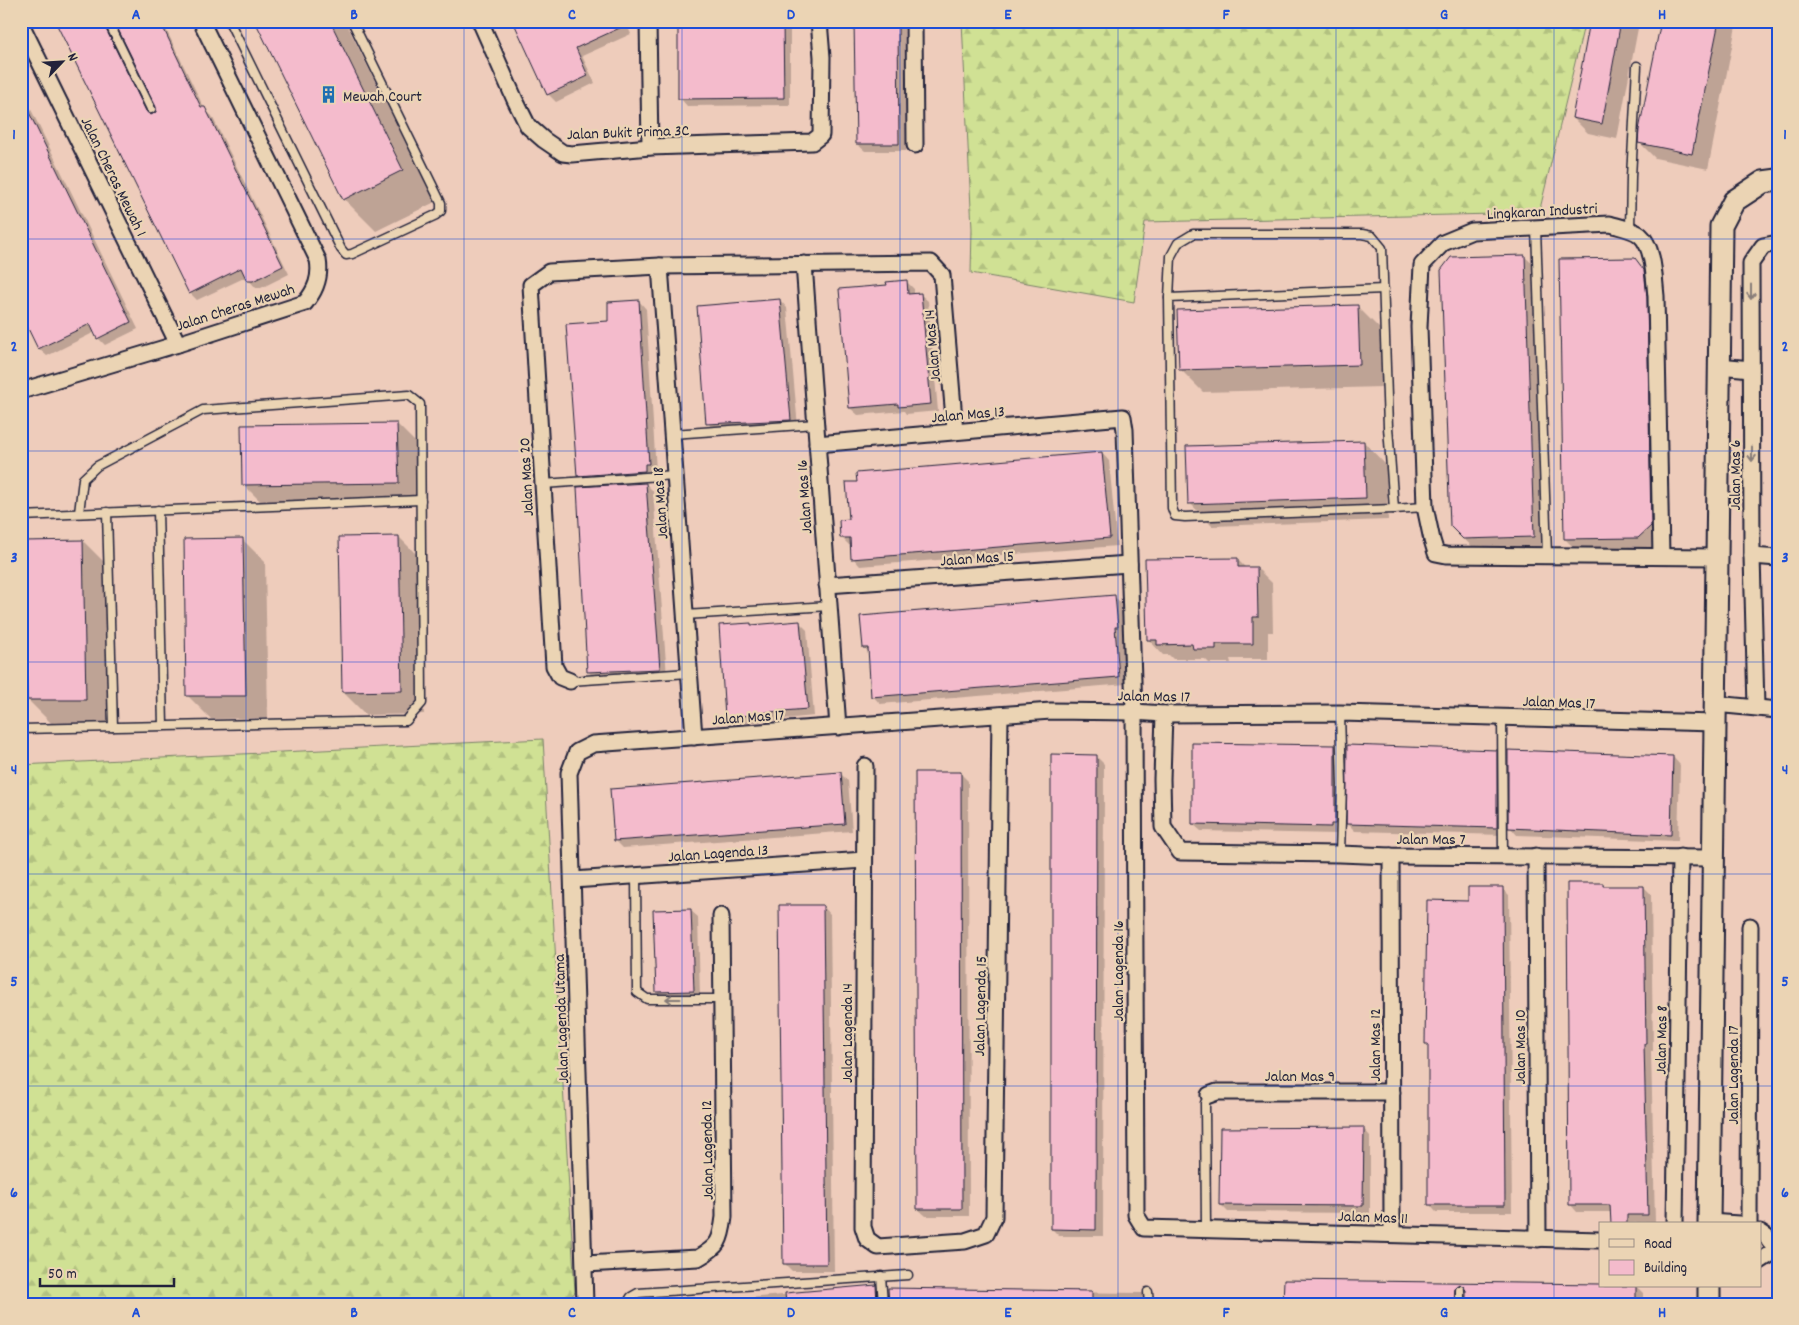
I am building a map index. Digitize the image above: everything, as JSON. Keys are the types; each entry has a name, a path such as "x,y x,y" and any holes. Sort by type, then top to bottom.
{"street":[{"name":"Jalan Cheras Mewah","path":"21,391 178,344 305,303 316,286 320,270 318,260 201,21"},
{"name":"Jalan Bukit Prima 3C","path":"480,21 528,126 563,153 572,154 650,147 812,142 821,135 822,57 820,21"},
{"path":"648,21 650,147"},
{"path":"914,21 915,145"},
{"name":"Jalan Cheras Mewah 1","path":"21,24 178,344"},
{"path":"1709,1222 1721,226 1734,201 1763,182 1778,180"},
{"name":"Lingkaran Industri","path":"1547,555 1446,555 1436,553 1425,507 1419,326 1422,265 1442,243 1472,231 1610,224 1630,230"},
{"path":"1630,230 1641,236 1651,254 1656,296 1660,556"},
{"name":"Jalan Mas 6","path":"1756,707 1752,556 1751,263 1762,246 1778,243"},
{"path":"660,266 804,264"},
{"name":"Jalan Mas 14","path":"804,264 931,264 942,275 955,431"},
{"name":"Jalan Mas 16","path":"804,264 838,727"},
{"name":"Jalan Mas 20","path":"570,681 560,677 554,666 531,285 549,272 660,266"},
{"name":"Jalan Mas 18","path":"660,266 694,737"},
{"path":"1719,366 1751,369"},
{"name":"Jalan Mas 13","path":"817,444 1123,417"},
{"name":"Jalan Lagenda 16","path":"1123,417 1125,430 1134,712 1136,1215 1144,1228"},
{"path":"1547,555 1717,557"},
{"path":"1752,556 1778,558"},
{"name":"Jalan Mas 15","path":"828,585 1129,564"},
{"name":"Jalan Mas 17","path":"593,744 1051,711 1164,714 1340,712 1502,717 1715,713 1756,707 1778,710"},
{"name":"Jalan Mas 7","path":"1164,714 1163,827 1180,852 1391,856 1713,858"},
{"name":"Jalan Lagenda 15","path":"925,1244 965,1241 986,1234 994,1216 1000,715"},
{"name":"Jalan Lagenda Utama","path":"585,1304 574,880 569,773 577,752 593,744"},
{"name":"Jalan Lagenda 14","path":"865,766 863,1227 867,1239 878,1246 925,1244"},
{"name":"Jalan Mas 12","path":"1391,856 1392,1234"},
{"name":"Jalan Mas 10","path":"1536,856 1538,1239"},
{"name":"Jalan Mas 8","path":"1675,1222 1680,857"},
{"name":"Jalan Lagenda 13","path":"574,880 864,860"},
{"name":"Jalan Lagenda 12","path":"584,1264 698,1258 712,1250 721,1237 724,1217 721,916"},
{"name":"Jalan Lagenda 17","path":"1749,1222 1750,926"},
{"name":"Jalan Mas 9","path":"1209,1095 1217,1092 1392,1092"},
{"name":"Jalan Mas 11","path":"1144,1228 1206,1228 1599,1240"},
{"path":"1762,1233 1777,1250 1762,1260"},
{"path":"1709,1288 1709,1304"}],"lane":[{"path":"108,21 151,109"},
{"path":"229,21 346,255 352,254 436,215 440,211 441,203 352,21"},
{"path":"1630,230 1637,66"},
{"path":"1536,228 1547,555"},
{"path":"1394,509 1388,426 1382,248 1372,236 1362,234 1193,234 1178,242 1171,256 1169,298 1172,508 1175,516 1394,509 1425,507"},
{"path":"1169,298 1384,289"},
{"path":"21,729 406,720 422,703 420,404 409,395 203,410 96,466 83,479 80,513"},
{"path":"672,434 816,424"},
{"path":"543,484 675,475"},
{"path":"21,516 421,500"},
{"path":"158,510 163,726"},
{"path":"108,512 113,727"},
{"path":"685,615 829,606"},
{"path":"570,681 689,673"},
{"path":"1340,712 1342,785 1340,854"},
{"path":"1502,717 1504,856"},
{"path":"636,875 637,992 647,999 722,999"},
{"path":"1206,1228 1205,1103 1209,1095"},
{"path":"627,1304 631,1297 638,1293 908,1275"},
{"path":"881,1276 884,1304"},
{"path":"1460,1290 1460,1304"},
{"path":"1148,1292 1148,1304"}],"green space":[{"path":"962,21 1585,21 1539,213 1145,222 1134,302 971,273 972,229"},
{"path":"543,739 575,1292 566,1304 22,1304 21,765"}],"building":[{"path":"55,21 102,21 146,111 151,115 156,112 156,107 114,21 160,21 201,107 205,107 283,266 253,281 247,281 241,268 189,294"},
{"name":"Mewah Court","path":"255,21 330,21 403,170 343,200"},
{"path":"513,21 635,21 576,48 588,76 547,95"},
{"path":"678,21 783,21 784,98 678,99"},
{"path":"854,21 898,21 899,144 856,144"},
{"path":"1590,21 1621,21 1602,124 1572,118"},
{"path":"1661,21 1719,21 1692,154 1638,143"},
{"path":"21,96 131,322 97,339 90,324 38,349 21,314"},
{"path":"1525,255 1534,537 1463,539 1450,526 1441,270 1451,257"},
{"path":"1635,258 1644,270 1647,297 1651,526 1638,538 1564,539 1559,259"},
{"path":"907,280 908,294 921,293 931,404 898,407 898,404 849,408 839,289 887,285 886,282"},
{"path":"780,299 791,420 706,424 697,306"},
{"path":"639,300 649,464 645,464 645,471 577,476 566,324 608,321 608,302"},
{"path":"1358,305 1360,365 1179,370 1177,310"},
{"path":"397,423 399,483 242,485 241,425"},
{"path":"1364,441 1366,498 1188,504 1186,446"},
{"path":"1102,452 1110,538 851,559 850,538 840,538 839,520 849,519 846,482 857,482 856,473"},
{"path":"646,483 660,669 587,672 577,487"},
{"path":"399,536 402,691 342,692 339,537"},
{"path":"243,538 246,696 186,696 184,539"},
{"path":"83,540 86,700 27,700 24,541"},
{"path":"1238,558 1238,567 1257,567 1258,617 1253,617 1253,644 1216,644 1216,649 1193,649 1192,644 1157,645 1157,640 1147,640 1145,559"},
{"path":"1115,595 1118,627 1115,627 1119,677 871,697 868,648 863,648 860,616"},
{"path":"800,621 808,709 725,717 719,625 751,623 751,625"},
{"path":"1192,743 1335,745 1335,824 1331,824 1331,827 1192,824"},
{"path":"1347,745 1497,750 1497,828 1346,824"},
{"path":"1508,750 1673,756 1671,835 1508,828"},
{"path":"1051,754 1097,755 1096,1230 1051,1229"},
{"path":"841,772 845,824 614,841 610,789"},
{"path":"915,772 961,772 962,1209 917,1209"},
{"path":"1567,883 1603,883 1603,886 1644,886 1646,1044 1644,1044 1648,1215 1627,1215 1627,1222 1611,1222 1610,1205 1569,1205"},
{"path":"1468,887 1503,887 1505,1205 1428,1205 1428,1044 1425,1044 1427,900 1468,901"},
{"path":"779,905 823,905 827,1264 783,1264"},
{"path":"691,909 694,991 656,992 653,910"},
{"path":"1364,1127 1363,1206 1219,1205 1220,1128"},
{"path":"1284,1280 1599,1284 1599,1288 1636,1288 1636,1304 1466,1304 1466,1290 1460,1284 1455,1288 1454,1304 1283,1304"},
{"path":"876,1285 877,1304 786,1304 785,1293"},
{"path":"888,1288 1092,1291 1092,1304 889,1304"}],"place":[{"name":"Mewah Court","path":"329,95"}]}
